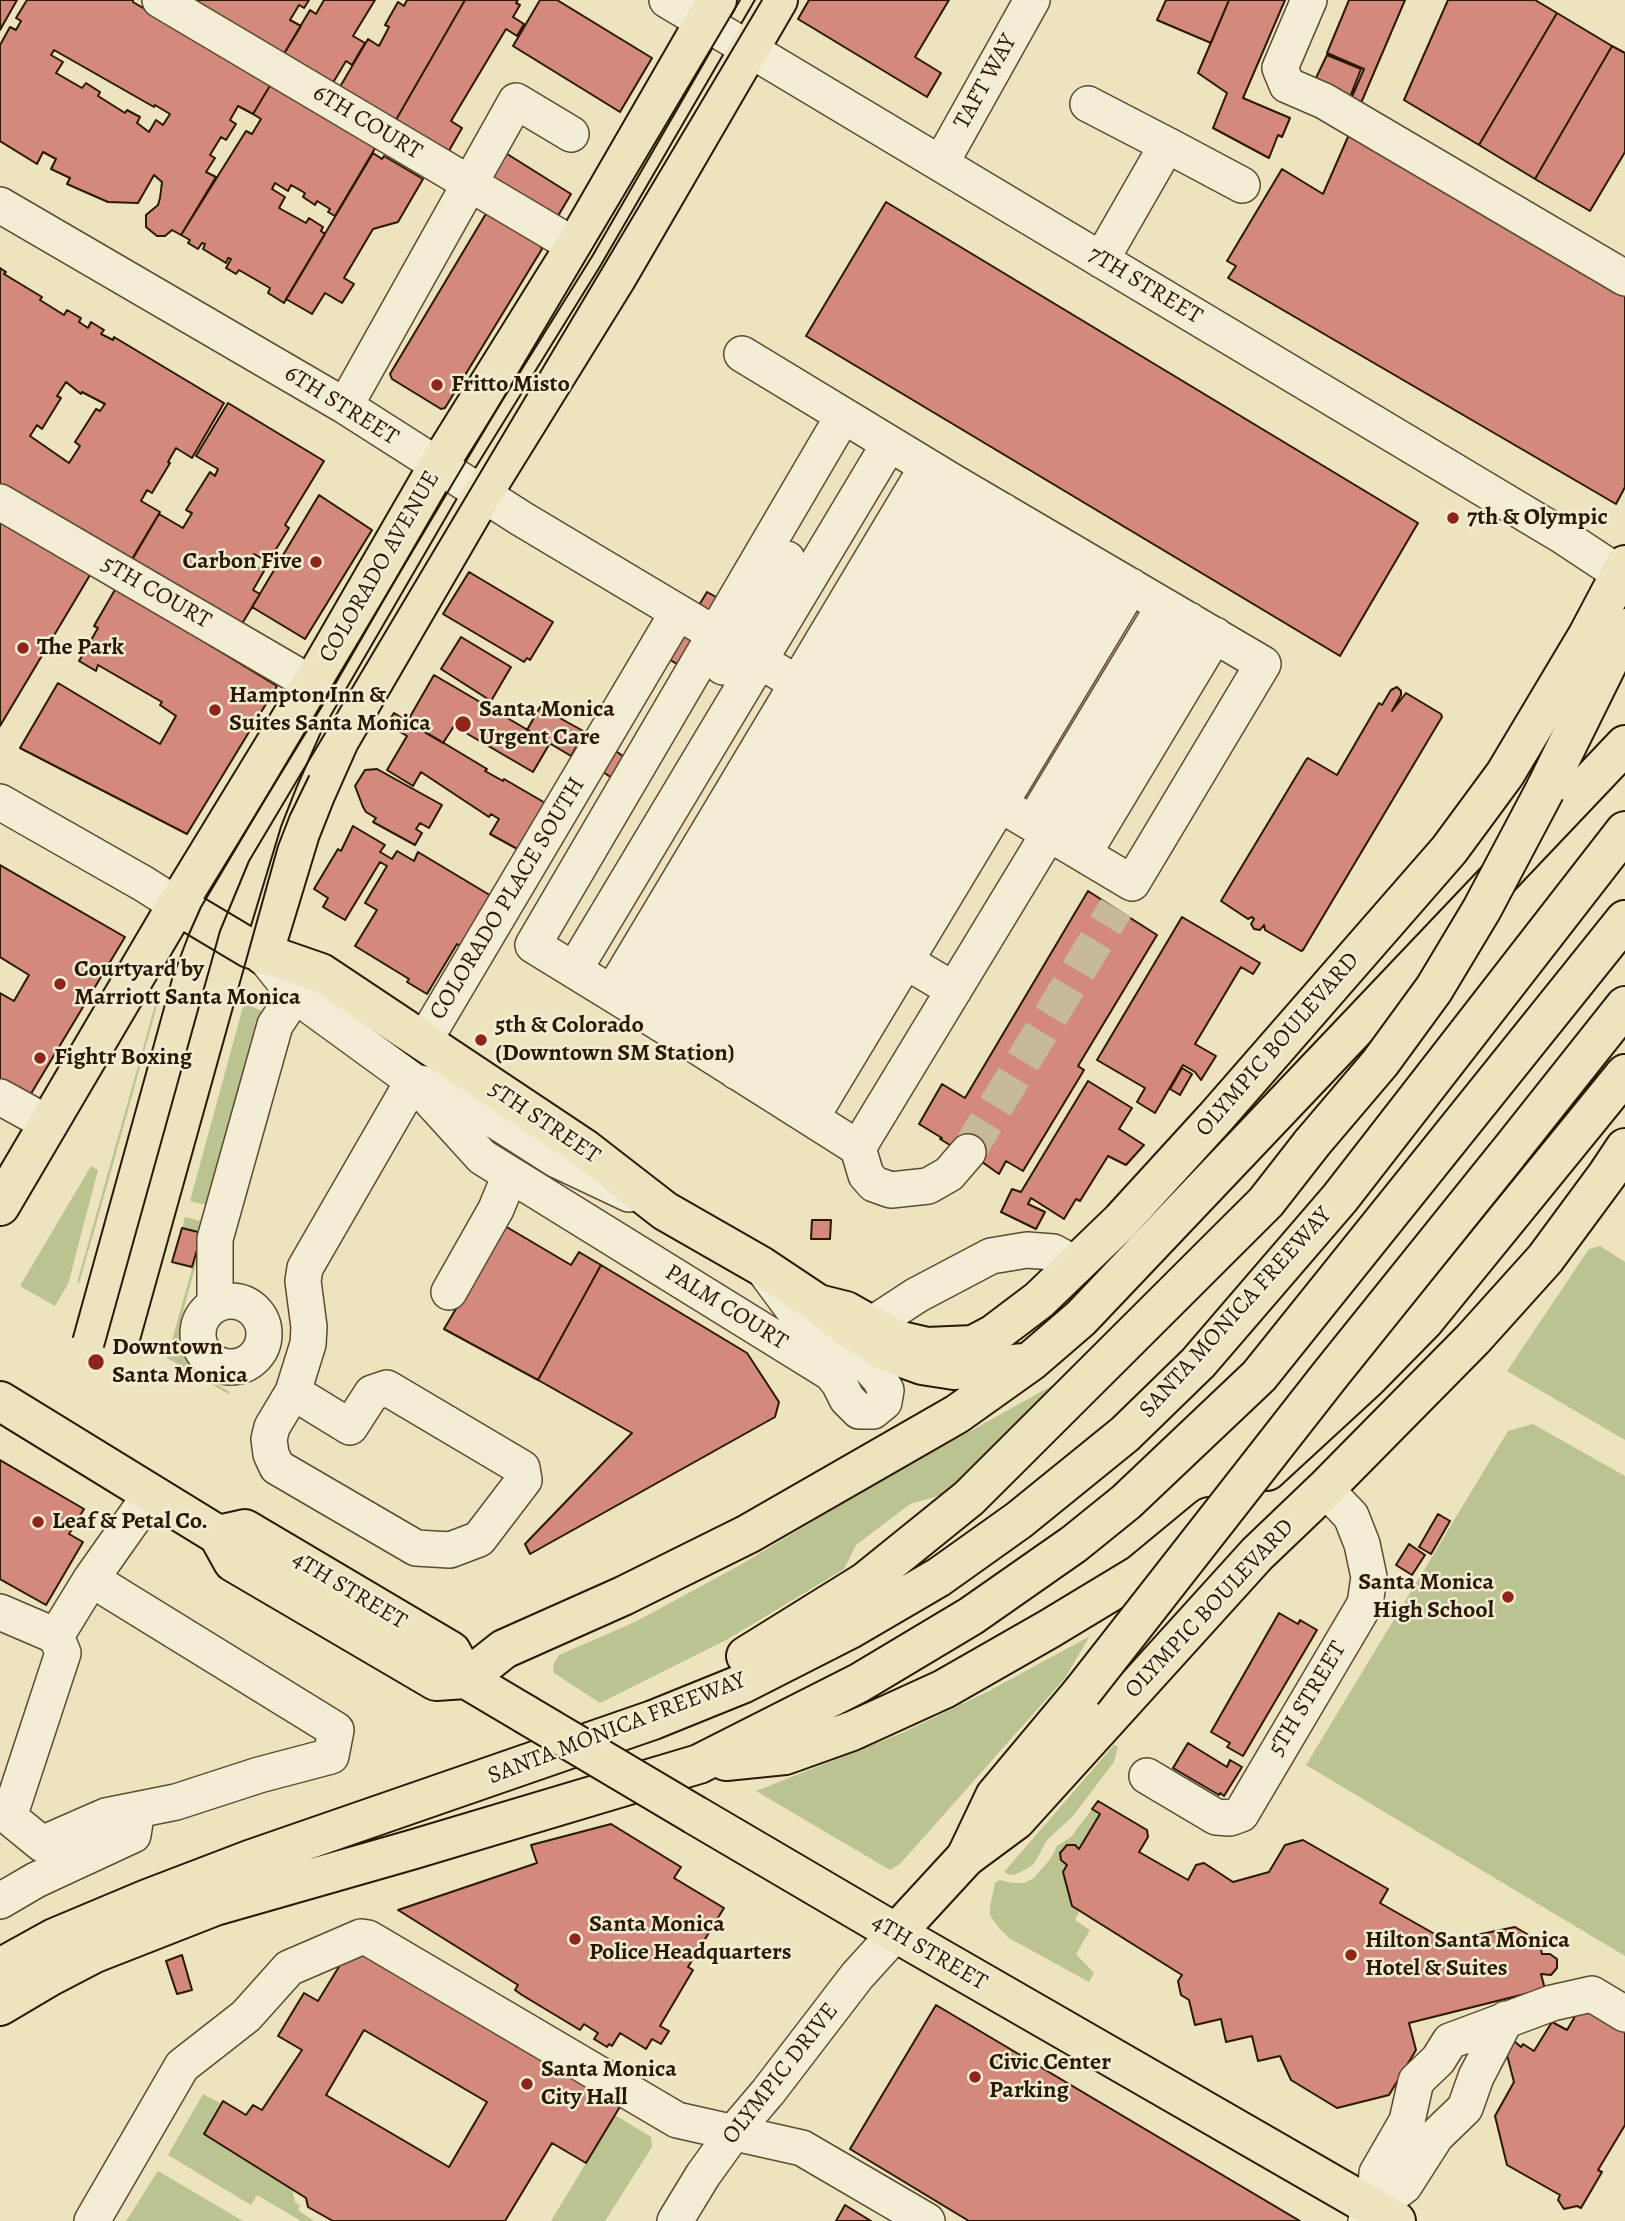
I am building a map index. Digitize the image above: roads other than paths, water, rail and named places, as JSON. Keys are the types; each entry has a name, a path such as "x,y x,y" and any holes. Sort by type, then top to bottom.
{"main road":[{"name":"COLORADO AVENUE","path":"263,955 300,833 339,741 482,495 617,277 778,0"},
{"name":"COLORADO AVENUE","path":"0,1206 177,905 312,684 438,466 575,246 710,11"},
{"name":"OLYMPIC BOULEVARD","path":"818,1304 846,1311 897,1340 927,1348 973,1345 994,1334 1077,1265 1216,1117 1449,850 1505,774 1588,635 1623,570"},
{"path":"557,1754 710,1677 865,1582 969,1498 1266,1202 1380,1063 1434,989 1482,909 1545,790 1625,628"},
{"path":"466,1679 504,1649 623,1596 748,1534 957,1414 1030,1362 1081,1318 1625,745"},
{"name":"SANTA MONICA FREEWAY","path":"0,1968 54,1938 147,1899 249,1860 653,1720 742,1684 850,1629 939,1577 1019,1520 1125,1434 1198,1363 1340,1198 1625,831"},
{"name":"5TH STREET","path":"177,905 263,955 321,973 585,1149 665,1211 761,1266 818,1304"},
{"name":"SANTA MONICA FREEWAY","path":"0,2006 96,1953 224,1903 699,1764 859,1683 971,1616 1074,1544 1126,1502 1259,1376 1625,920"},
{"path":"967,1857 995,1796 1082,1692 1330,1375 1625,1006"},
{"path":"699,1764 785,1755 852,1731 944,1689 1140,1574 1287,1454 1424,1321 1625,1074"},
{"name":"OLYMPIC BOULEVARD","path":"896,1933 967,1857 1016,1820 1256,1555 1473,1339 1545,1259 1619,1170"},
{"path":"818,1304 850,1329 889,1353 922,1365 954,1370 1030,1362"},
{"name":"4TH STREET","path":"0,1401 218,1535 245,1529 451,1651 466,1679 1379,2217"}],"street":[{"name":"6TH COURT","path":"160,0 575,246"},
{"name":"7TH STREET","path":"667,0 710,11 748,49 1623,570"},
{"name":"TAFT WAY","path":"941,163 1032,0"},
{"path":"1309,0 1280,68 1287,85 1324,101 1625,278"},
{"path":"345,406 516,101 571,134"},
{"path":"1088,104 1242,185"},
{"path":"1101,260 1167,145"},
{"name":"6TH STREET","path":"0,205 345,406 482,495 915,753 1124,895 1263,664 1040,533"},
{"path":"742,354 1040,533"},
{"name":"5TH COURT","path":"0,502 312,684"},
{"path":"687,1040 773,882 915,753 1040,533"},
{"path":"687,1040 773,882 915,753 1040,533"},
{"path":"687,1040 773,882 915,753 1040,533"},
{"path":"687,1040 773,882 915,753 1040,533"},
{"path":"687,1040 773,882 915,753 1040,533"},
{"path":"968,1152 960,1164 938,1181 919,1188 891,1190 869,1181 858,1148 533,945 773,882 915,753 1040,533"},
{"path":"687,1040 773,882 915,753 1040,533"},
{"path":"858,1148 954,990 915,753 1040,533"},
{"path":"915,753 1040,533"},
{"name":"COLORADO PLACE SOUTH","path":"424,1041 678,612"},
{"name":"5TH STREET","path":"0,802 177,905"},
{"path":"773,882 954,990"},
{"name":"5TH STREET","path":"263,955 295,995 413,1081"},
{"path":"215,1305 215,1239 275,1025 295,995"},
{"path":"293,1392 351,1427 372,1393 387,1388 522,1468 524,1480 479,1539 450,1550 416,1548 277,1467 271,1454 269,1439 272,1427 293,1392 308,1344 309,1327 303,1281 305,1268 413,1081 447,1090 556,1160 665,1211"},
{"name":"PALM COURT","path":"413,1081 482,1157 831,1373 847,1399 859,1411 873,1411 884,1402 886,1390 879,1378 861,1359 798,1316 761,1266"},
{"path":"0,1097 49,1124"},
{"path":"449,1292 496,1209 510,1174"},
{"path":"871,1325 917,1295 991,1256 1027,1250 1054,1252 1077,1265"},
{"name":"5TH STREET","path":"1147,1776 1216,1817 1230,1818 1241,1814 1365,1604 1369,1577 1362,1544 1352,1516 1325,1489"},
{"path":"56,1636 91,1579 151,1494"},
{"path":"0,1612 56,1636 62,1653 9,1817 42,1844 106,1816 176,1802 259,1775 331,1756 336,1730 91,1579"},
{"path":"0,1901 36,1880 133,1835 137,1810"},
{"name":"OLYMPIC DRIVE","path":"676,2221 703,2175 734,2132 857,1976 896,1933"},
{"path":"92,2221 182,2066 246,2016 289,1968 361,1937 368,1938 677,2120 802,2148 878,2178 928,2221"},
{"path":"1379,2217 1377,2173 1407,2121 1416,2081 1438,2060 1450,2041 1552,2003 1592,1994 1625,2014"},
{"path":"1379,2217 1404,2186 1436,2136 1465,2108 1476,2077 1506,2019"},
{"path":"1438,2060 1456,2058 1470,2066 1476,2077"}],"tunnel":[{"path":"968,1152 1116,908"}],"tram line":[{"path":"73,1337 172,979 201,907 740,0"},
{"path":"104,1347 220,931 249,861 762,0"},
{"path":"136,1355 278,846 309,776"}],"place":[{"name":"Fritto Misto","path":"437,385"},
{"name":"7th & Olympic","path":"1453,518"},
{"name":"Carbon Five","path":"316,562"},
{"name":"The Park","path":"23,648"},
{"name":"Hampton Inn & Suites Santa Monica","path":"215,710"},
{"name":"Santa Monica Urgent Care","path":"463,724"},
{"name":"Courtyard by Marriott Santa Monica","path":"60,984"},
{"name":"5th & Colorado (Downtown SM Station)","path":"481,1040"},
{"name":"Fightr Boxing","path":"40,1058"},
{"name":"Downtown Santa Monica","path":"96,1362"},
{"name":"Leaf & Petal Co.","path":"38,1522"},
{"name":"Santa Monica High School","path":"1508,1597"},
{"name":"Santa Monica Police Headquarters","path":"575,1939"},
{"name":"Hilton Santa Monica Hotel & Suites","path":"1351,1955"},
{"name":"Civic Center Parking","path":"975,2077"},
{"name":"Santa Monica City Hall","path":"527,2084"}]}
